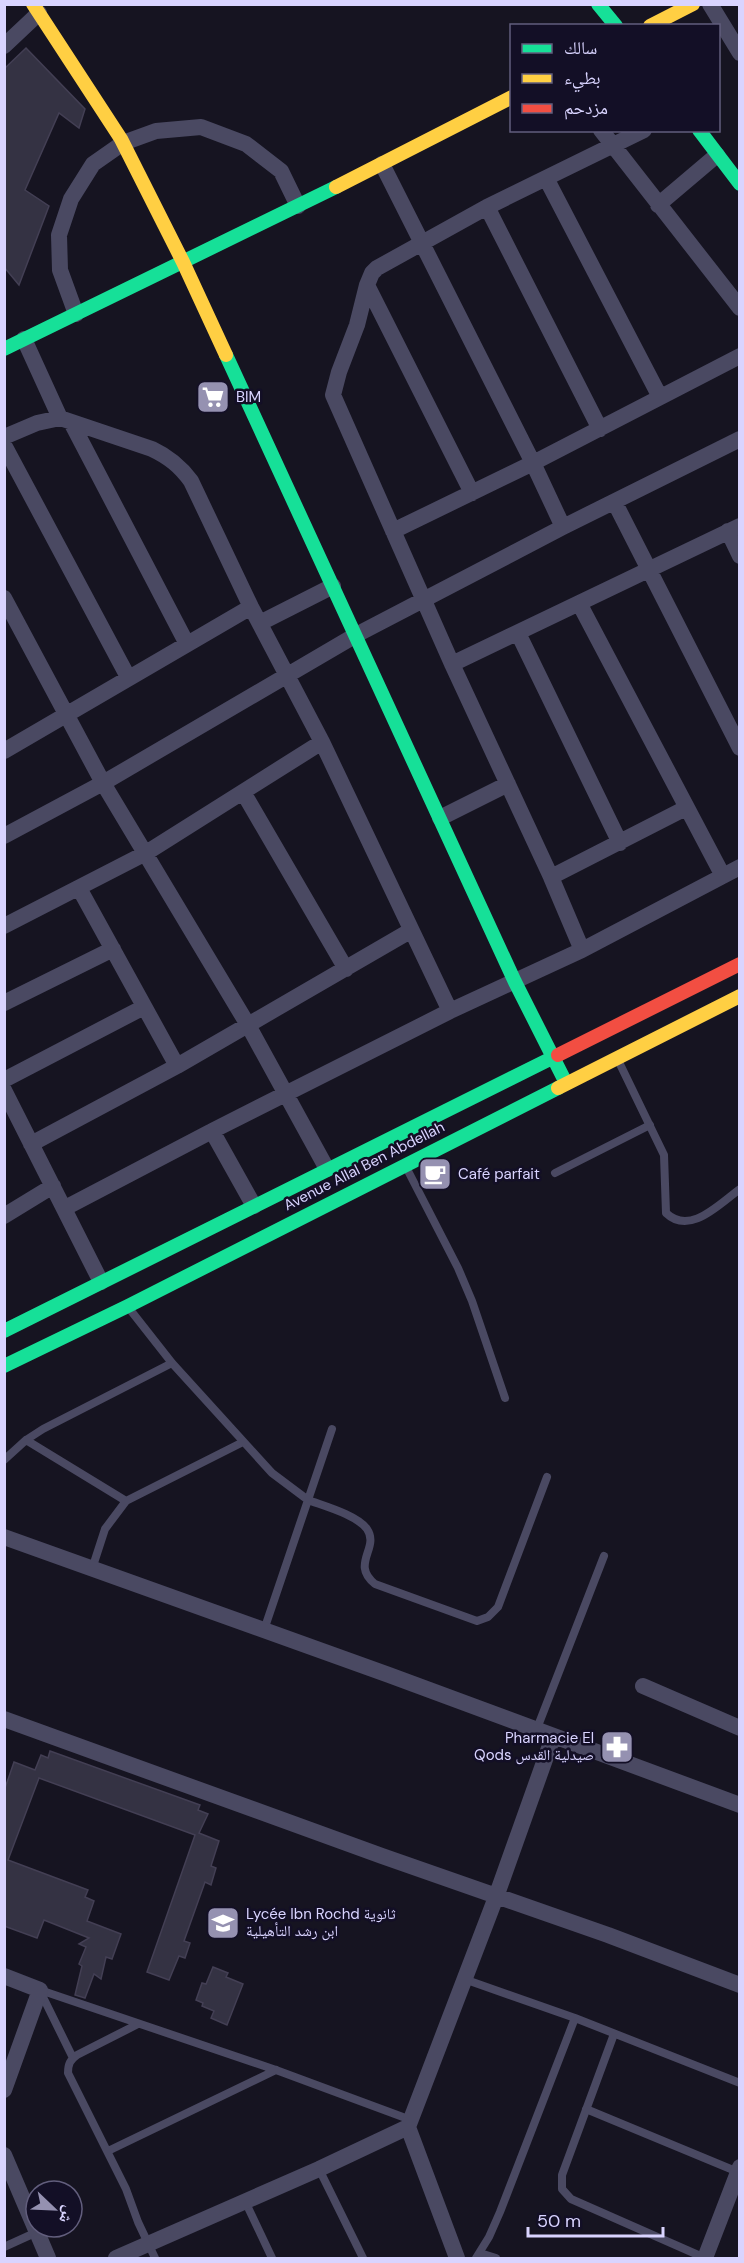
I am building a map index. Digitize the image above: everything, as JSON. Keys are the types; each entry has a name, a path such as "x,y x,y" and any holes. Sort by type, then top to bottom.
{"street":[{"path":"598,4 614,24"},
{"path":"654,24 693,4"},
{"path":"710,4 740,53"},
{"path":"4,46 36,9 123,143 183,262 514,982 566,1083"},
{"path":"4,349 298,206 510,98"},
{"path":"76,314 60,270 59,235 71,199 93,164 123,143 156,131 201,127 246,144 280,171 298,206"},
{"path":"602,132 740,308"},
{"path":"582,950 333,395 372,273 488,207 640,132"},
{"path":"700,132 740,184"},
{"path":"658,205 717,155"},
{"path":"382,164 563,527"},
{"path":"546,178 660,397"},
{"path":"488,207 600,429"},
{"path":"367,285 472,493"},
{"path":"24,339 65,420 188,644"},
{"path":"393,531 533,464 740,356"},
{"path":"4,437 37,423 65,420 152,449 167,456 181,467 191,481 251,607 322,742 450,1011"},
{"path":"4,836 103,783 356,635 563,527 740,440"},
{"path":"4,445 128,677"},
{"path":"615,503 740,748"},
{"path":"452,664 734,529 740,556"},
{"path":"260,623 333,586"},
{"path":"4,598 103,783 248,1025 327,1169"},
{"path":"579,603 723,876"},
{"path":"4,751 251,607"},
{"path":"518,633 620,843"},
{"path":"4,926 146,853 322,742"},
{"path":"440,818 508,784"},
{"path":"243,792 346,969"},
{"path":"551,877 686,808"},
{"path":"65,1208 286,1093 450,1011 582,950 740,867"},
{"path":"80,888 177,1066"},
{"path":"31,1144 177,1066 410,931"},
{"path":"4,1004 113,949"},
{"name":"Avenue Allal Ben Abdellah","path":"4,1331 740,964"},
{"name":"Avenue Allal Ben Abdellah","path":"4,1366 128,1306 740,996"},
{"path":"4,1080 144,1007"},
{"path":"4,1090 101,1282"},
{"path":"212,1131 254,1206"},
{"path":"4,1216 53,1186"},
{"path":"4,1537 740,1805"},
{"path":"643,1686 740,1728"},
{"path":"4,1719 740,1984"},
{"path":"458,2259 410,2123 496,1897 553,1737"},
{"path":"4,1976 40,1990 6,2081"},
{"path":"116,2259 151,2251 245,2201 319,2169 410,2123"},
{"path":"4,2155 24,2202"},
{"path":"705,2258 739,2170"},
{"path":"40,2239 48,2259"}],"lane":[{"path":"616,1057 664,1155 666,1213 681,1222 696,1220 740,1189"},
{"path":"555,1173 650,1125"},
{"path":"405,1164 458,1268 472,1301 505,1398"},
{"path":"128,1306 172,1363 272,1473 308,1500 351,1517 366,1527 370,1540 364,1567 369,1579 375,1584 435,1607 483,1621 498,1607 547,1477"},
{"path":"4,1460 26,1440 172,1363"},
{"path":"264,1630 332,1429"},
{"path":"26,1440 126,1501"},
{"path":"92,1569 105,1529 117,1510 126,1501 243,1442"},
{"path":"536,1731 604,1556"},
{"path":"464,1980 575,2018 740,2083"},
{"path":"40,1990 276,2070 410,2123"},
{"path":"40,1990 72,2058"},
{"path":"496,2259 478,2256 500,2212 575,2018"},
{"path":"138,2024 72,2058 68,2067 126,2189 151,2251"},
{"path":"614,2034 562,2175 561,2183 565,2194 571,2199 705,2258"},
{"path":"108,2151 276,2070"},
{"path":"586,2109 739,2170"},
{"path":"319,2169 363,2259"},
{"path":"245,2201 272,2259"},
{"path":"4,2247 24,2238"}],"building":[{"path":"26,48 85,109 79,128 59,113 25,190 49,206 19,285 4,267 4,69"},
{"path":"50,1751 200,1805 198,1810 208,1814 199,1833 219,1841 211,1866 216,1868 211,1885 205,1882 184,1941 190,1943 185,1958 179,1956 169,1980 147,1972 195,1835 39,1778 8,1860 88,1890 85,1897 94,1901 87,1921 121,1934 112,1959 106,1957 101,1979 94,1974 85,1998 75,1995 82,1966 79,1964 86,1947 79,1944 89,1938 44,1920 37,1938 4,1926 4,1791 14,1762 35,1770 41,1755 48,1758"},
{"path":"213,1967 228,1973 226,1977 243,1984 227,2025 211,2018 214,2011 202,2006 203,2003 196,2000 202,1983 206,1984"}],"traffic: fast":[{"path":"598,4 614,24"},
{"path":"701,132 740,184"},
{"path":"4,349 336,187"},
{"path":"226,355 515,982 566,1083"},
{"path":"4,1331 558,1055"},
{"path":"4,1366 128,1306 558,1088"}],"traffic: slow":[{"path":"33,4 121,139 183,262 226,355"},
{"path":"654,24 693,4"},
{"path":"336,187 510,98"},
{"path":"558,1088 740,996"}],"traffic: jam":[{"path":"558,1055 740,964"}],"place":[{"name":"BIM","path":"213,397"},
{"name":"Café parfait","path":"435,1174"},
{"name":"Pharmacie El Qods صيدلية القدس","path":"617,1747"},
{"name":"Lycée Ibn Rochd ثانوية ابن رشد التأهيلية","path":"223,1923"}]}
